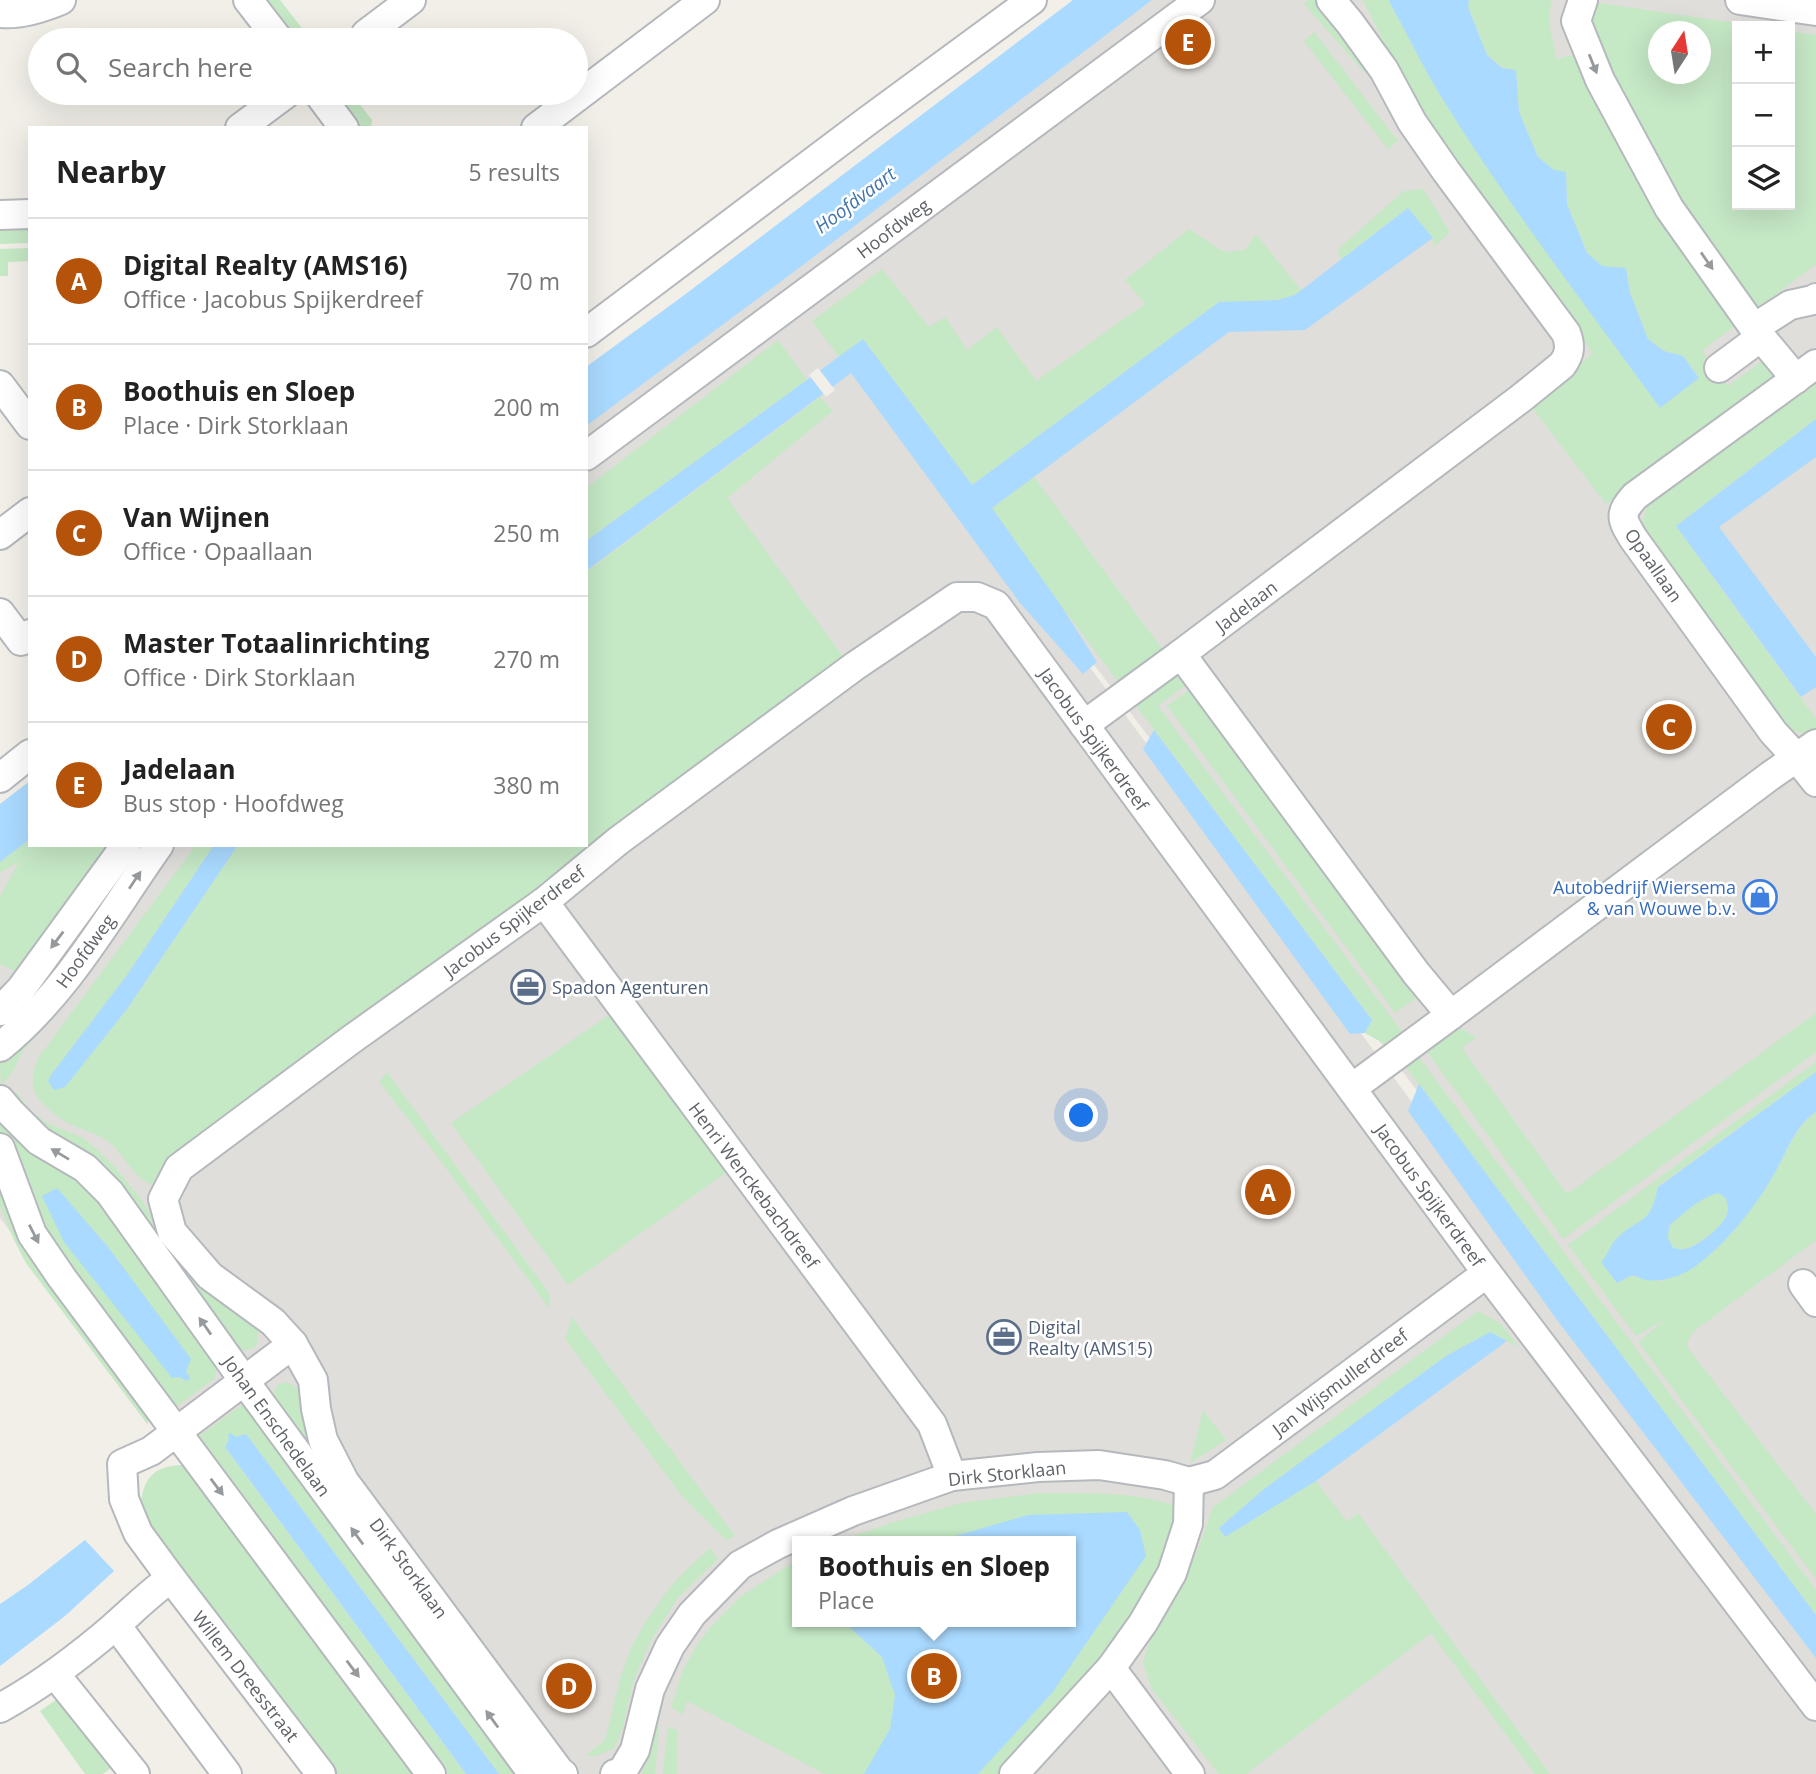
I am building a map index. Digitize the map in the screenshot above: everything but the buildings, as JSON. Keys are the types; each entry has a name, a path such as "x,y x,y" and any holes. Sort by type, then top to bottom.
{"street":[{"path":"0,13 10,14 42,8 61,0"},
{"path":"248,0 270,28"},
{"path":"374,28 411,0"},
{"path":"588,88 705,0"},
{"path":"588,331 1032,0"},
{"name":"Hoofdweg","path":"588,455 1200,0"},
{"name":"Jadelaan","path":"1084,725 1520,400 1567,358 1569,342 1566,333 1426,142 1384,71 1331,0"},
{"name":"Jadelaan","path":"1353,0 1383,58 1384,71"},
{"name":"Opaallaan","path":"1583,0 1576,21 1600,80 1669,208 1758,333 1806,372 1635,496 1624,508 1623,520 1633,538 1773,732 1807,751 1816,782"},
{"path":"1740,0 1816,11"},
{"path":"243,126 271,105"},
{"path":"327,105 343,126"},
{"path":"539,126 566,105"},
{"path":"0,215 28,214"},
{"path":"1719,368 1790,305 1816,298"},
{"path":"0,385 28,422"},
{"path":"0,535 28,514"},
{"name":"Jacobus Spijkerdreef","path":"163,1199 179,1168 352,1039 544,902 618,841 844,674 957,597 977,597 996,605 1487,1273 1816,1706"},
{"path":"0,614 21,641 28,636"},
{"path":"1181,654 1416,973 1451,1015"},
{"path":"1352,1088 1807,751"},
{"path":"0,778 28,756"},
{"name":"Hoofdweg","path":"0,1011 10,990 124,847"},
{"name":"Hoofdweg","path":"0,1047 42,1007 62,983 158,847"},
{"name":"Henri Wenckebachdreef","path":"544,902 932,1424 952,1476"},
{"name":"Johan Enschedelaan","path":"0,1100 39,1141 85,1168 110,1193 245,1382 533,1774"},
{"path":"0,1148 32,1234 62,1278 431,1774"},
{"name":"Dirk Storklaan","path":"163,1199 172,1232 210,1276 273,1322 293,1344 313,1380 323,1440 344,1481 563,1774"},
{"name":"Jan Wijsmullerdreef","path":"1189,1482 1215,1475 1487,1273"},
{"path":"176,1433 293,1344"},
{"name":"Willem Dreesstraat","path":"176,1433 151,1451 122,1464 124,1499 138,1533 321,1774"},
{"name":"Dirk Storklaan","path":"796,1536 853,1511 952,1476 1038,1467 1099,1465 1165,1475 1189,1482"},
{"path":"1014,1774 1111,1668 1143,1623 1172,1573 1188,1524 1189,1482"},
{"name":"Dirk Storklaan","path":"615,1774 621,1772 635,1750 650,1689 670,1646 692,1614 740,1565 792,1538"},
{"path":"0,1708 55,1674 171,1578"},
{"path":"116,1625 227,1774"},
{"path":"1111,1668 1190,1774"},
{"path":"55,1674 135,1774"}],"shaded area":[{"path":"1123,0 1816,0 1816,1617 841,331 1816,1648 1816,1774 480,1774 235,1450 196,1475 0,1218 0,830 28,809 28,847 588,847 588,397"}],"green space":[{"path":"267,0 280,0 302,28 283,28 263,3"},
{"path":"1309,0 1317,0 1371,66 1364,72 1304,4"},
{"path":"1363,0 1390,0 1436,88 1660,407 1699,378 1683,356 1664,351 1648,339 1630,293 1626,268 1602,266 1587,253 1567,204 1566,173 1554,170 1538,157 1519,112 1516,70 1503,68 1487,55 1468,7 1469,0 1552,0 1550,22 1557,59 1579,53 1737,324 1702,351 1728,386 1764,360 1779,378 1606,504 1529,404 1593,354 1426,118 1400,75"},
{"path":"1592,2 1732,22 1732,210 1795,210 1795,32 1816,35 1816,264 1753,312 1720,268 1623,106 1586,14"},
{"path":"1314,32 1398,141 1388,149 1304,41"},
{"path":"339,105 360,105 372,120 371,126 353,126"},
{"path":"1423,189 1450,232 1434,247 1433,238 1408,208 1341,259 1338,249 1404,191"},
{"path":"28,228 28,243 0,244 0,229"},
{"path":"1189,229 1228,252 1245,250 1256,234 1301,290 1295,295 1278,300 1219,302 972,485 863,339 839,357 812,321 882,269 929,327 945,317 967,350 997,327 1036,381 1145,304 1125,280"},
{"path":"28,248 28,261 8,262 8,276 0,276 0,249"},
{"path":"778,340 807,380 588,540 588,486"},
{"path":"1816,375 1816,419 1676,526 1816,719 1816,731 1804,733 1783,727 1641,527 1647,506"},
{"path":"820,397 833,411 727,498 847,662 173,1162 151,1185 133,1170 109,1142 64,1120 40,1100 33,1082 38,1058 195,847 213,847 127,975 51,1075 65,1086 127,1009 237,847 588,847 588,571"},
{"path":"1034,477 1166,654 1186,685 1158,706 1406,1037 1390,1047 1365,1033 1372,1020 991,509"},
{"path":"1189,690 1197,693 1420,995 1395,1013 1167,706"},
{"path":"28,841 28,847 106,847 15,971 0,964 0,897 19,861 0,873 0,862"},
{"path":"43,1012 48,1021 22,1052 12,1073 1,1087 2,1055"},
{"path":"1816,1013 1816,1052 1563,1239 1426,1050 1458,1027 1476,1037 1462,1048 1567,1194"},
{"path":"609,1015 727,1172 568,1285 451,1123"},
{"path":"1418,1056 1816,1590 1816,1615 1406,1067"},
{"path":"1816,1062 1816,1072 1658,1186 1654,1207 1646,1218 1616,1239 1607,1256 1617,1283 1630,1276 1662,1281 1691,1269 1738,1226 1760,1196 1798,1130 1816,1112 1816,1240 1693,1332 1688,1348 1816,1514 1816,1579 1638,1342 1666,1319 1636,1336 1568,1245"},
{"path":"387,1072 549,1293 550,1309 379,1082"},
{"path":"18,1093 30,1111 49,1124 83,1138 114,1166 141,1199 157,1225 251,1318 259,1330 256,1347 244,1351 232,1343 56,1140 8,1094"},
{"path":"0,1121 25,1144 75,1177 94,1194 203,1340 217,1367 215,1378 172,1410 36,1233 0,1132"},
{"path":"0,1170 147,1403 148,1425 26,1263 0,1206"},
{"path":"1718,1193 1726,1197 1728,1205 1727,1214 1721,1224 1696,1245 1683,1249 1673,1248 1667,1238 1669,1226 1698,1202"},
{"path":"1478,1311 1501,1324 1519,1347 1490,1332 1446,1356 1264,1489 1219,1528 1225,1537 1316,1481 1347,1522 1358,1513 1550,1774 1535,1774 1431,1633 1246,1774 1219,1774 1151,1688 1143,1662 1153,1633 1195,1557 1212,1508"},
{"path":"572,1317 735,1536 726,1540 682,1496 565,1339"},
{"path":"287,1382 298,1388 305,1401 320,1461 270,1400 277,1385"},
{"path":"245,1403 526,1774 499,1774 246,1434 229,1440 225,1447 466,1774 438,1774 198,1440 199,1436"},
{"path":"1203,1410 1226,1440 1190,1463"},
{"path":"183,1465 196,1475 422,1774 328,1774 139,1515 142,1494 149,1478 162,1469"},
{"path":"1040,1493 1109,1494 1160,1501 1176,1506 1176,1528 1144,1592 1103,1654 1002,1774 824,1774 687,1701 683,1715 671,1707 683,1670 708,1630 741,1596 792,1563 792,1627 1076,1627 1076,1536 853,1536 961,1503"},
{"path":"710,1548 718,1559 678,1598 651,1640 633,1683 622,1731 614,1748 597,1756 585,1756 605,1740 621,1675 644,1624 670,1587"},
{"path":"63,1695 117,1763 103,1774 85,1774 40,1711"},
{"path":"654,1725 659,1727 655,1774 641,1774 647,1762"},
{"path":"668,1727 677,1730 677,1774 663,1774"}],"water":[{"name":"Hoofdvaart","path":"1073,0 1152,0 588,425 588,366"},
{"path":"1390,0 1469,0 1468,7 1487,55 1502,68 1516,70 1519,112 1538,157 1554,170 1566,172 1567,204 1587,253 1602,266 1626,268 1630,293 1648,339 1664,351 1683,356 1699,378 1660,408 1489,171 1437,90"},
{"path":"1408,208 1433,238 1305,330 1229,332 992,508 1097,662 1083,674 1020,603 851,373 588,570 588,540 863,339 972,485 1219,302 1278,300 1295,295"},
{"path":"1816,419 1816,457 1719,527 1816,657 1816,687 1801,697 1676,526"},
{"path":"1154,730 1372,1020 1365,1033 1350,1034 1143,749"},
{"path":"28,783 28,841 0,862 0,804"},
{"path":"213,847 237,847 127,1009 65,1087 54,1090 48,1081 51,1075 127,975"},
{"path":"1816,1072 1816,1112 1799,1129 1762,1193 1730,1235 1706,1258 1682,1274 1659,1280 1631,1276 1617,1283 1601,1262 1617,1238 1648,1214 1658,1187","holes":["1718,1193 1726,1198 1727,1214 1716,1230 1689,1248 1673,1248 1668,1238 1669,1226 1704,1198"]},
{"path":"1419,1084 1816,1615 1816,1658 1557,1320 1408,1111"},
{"path":"57,1188 108,1247 191,1359 186,1371 190,1378 187,1381 179,1377 172,1378 64,1242 42,1196"},
{"path":"1490,1332 1507,1341 1316,1481 1225,1537 1219,1528 1264,1489 1446,1356"},
{"path":"230,1433 236,1437 246,1434 499,1774 466,1774 225,1447"},
{"path":"1127,1512 1140,1530 1146,1556 1052,1693 978,1774 864,1774 890,1729 895,1695 882,1657 849,1627 1076,1627 1076,1536 955,1536 1028,1515"},
{"path":"85,1540 114,1571 65,1616 0,1666 0,1604"}],"pier":[{"path":"818,368 835,390 826,397 809,375"}],"place":[{"name":"Jadelaan","path":"1188,42"},
{"name":"Van Wijnen","path":"1669,727"},
{"name":"Autobedrijf Wiersema & van Wouwe b.v.","path":"1760,897"},
{"name":"Spadon Agenturen","path":"528,987"},
{"name":"Digital Realty (AMS16)","path":"1268,1192"},
{"name":"Digital Realty (AMS15)","path":"1004,1337"},
{"name":"Boothuis en Sloep","path":"934,1676"},
{"name":"Master Totaalinrichting","path":"569,1686"}]}
